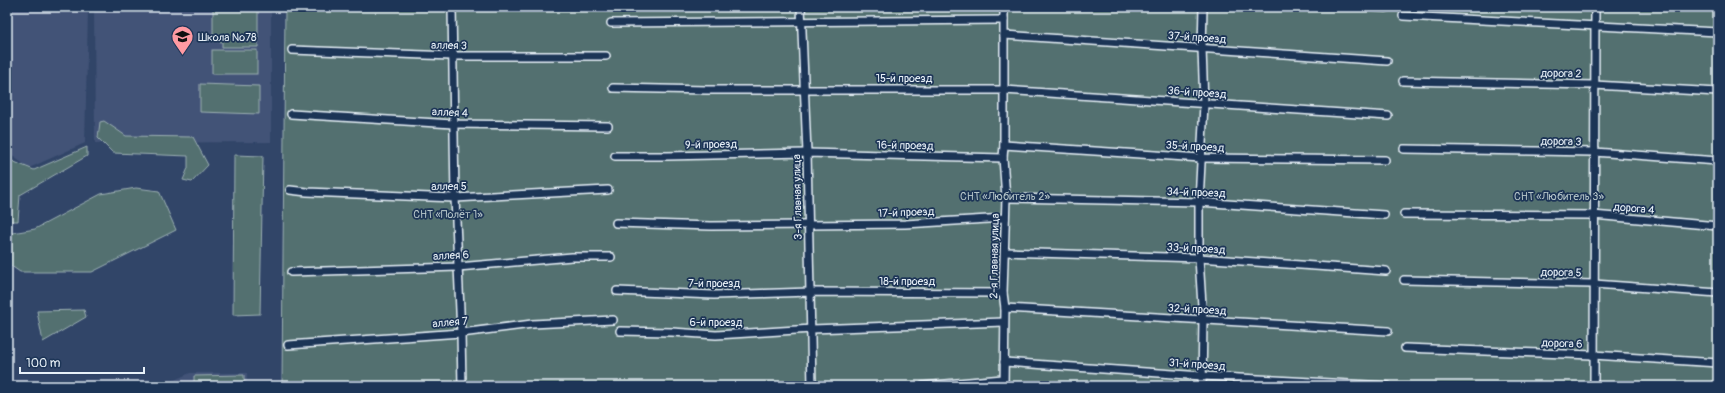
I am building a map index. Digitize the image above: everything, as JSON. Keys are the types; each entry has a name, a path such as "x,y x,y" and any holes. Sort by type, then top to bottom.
{"street":[{"path":"452,7 453,124 462,386"},
{"name":"3-я Главная улица","path":"801,7 807,153 812,329 812,386"},
{"name":"2-я Главная улица","path":"1004,7 1003,158 1006,198 1003,293 1005,308 1004,382"},
{"path":"1202,386 1203,320 1198,258 1204,104 1202,49 1203,7"},
{"path":"1373,7 1386,8"},
{"path":"1594,386 1593,215 1595,7"},
{"path":"1403,16 1718,32"},
{"path":"611,23 1004,20"},
{"name":"37-й проезд","path":"1004,35 1387,61"},
{"name":"аллея 3","path":"292,50 452,56 606,56"},
{"name":"дорога 2","path":"1403,81 1594,85 1718,92"},
{"name":"15-й проезд","path":"614,88 707,90 1004,90"},
{"name":"36-й проезд","path":"1004,90 1388,116"},
{"name":"аллея 4","path":"291,114 453,124 608,126"},
{"name":"35-й проезд","path":"1004,145 1202,158 1385,160"},
{"name":"дорога 3","path":"1404,149 1594,152 1718,161"},
{"name":"9-й проезд","path":"615,156 807,153"},
{"name":"16-й проезд","path":"807,153 1003,158"},
{"name":"аллея 5","path":"290,190 455,198 608,190"},
{"name":"34-й проезд","path":"1006,198 1199,202 1384,215"},
{"name":"дорога 4","path":"1404,214 1593,215 1718,226"},
{"name":"17-й проезд","path":"616,223 711,226 905,224 1005,218"},
{"name":"33-й проезд","path":"1005,252 1198,258 1386,271"},
{"name":"аллея 6","path":"291,272 458,266 572,257 611,257"},
{"name":"дорога 5","path":"1404,280 1594,284 1718,293"},
{"name":"7-й проезд","path":"617,292 714,295 810,292"},
{"name":"18-й проезд","path":"810,292 1003,293"},
{"name":"32-й проезд","path":"1005,308 1388,331"},
{"name":"аллея 7","path":"288,345 461,332 532,324 613,320"},
{"name":"6-й проезд","path":"620,331 716,335 812,329 1004,322"},
{"name":"дорога 6","path":"1404,348 1593,355 1718,364"},
{"name":"31-й проезд","path":"1004,362 1202,376 1388,386"},
{"path":"923,386 1004,382"}],"shaded area":[{"name":"Школа №78","path":"123,7 271,7 271,142 95,143 94,10 123,9"},
{"path":"7,9 88,10 85,143 29,168 7,152"},
{"path":"190,373 247,373 247,386 161,386"}],"green space":[{"path":"213,7 258,7 258,47 222,47 222,42 213,41"},
{"path":"285,7 1718,7 1718,386 282,386"},
{"path":"212,50 257,50 257,74 212,74"},
{"path":"200,84 259,86 259,114 200,112"},
{"path":"104,121 126,136 193,137 208,165 192,182 183,180 188,168 188,156 113,153 98,138 100,122"},
{"path":"87,147 87,156 20,195 18,221 7,221 7,159 34,170"},
{"path":"234,155 263,156 260,314 233,315"},
{"path":"136,188 159,191 176,230 92,272 20,272 7,263 7,234 35,229 101,194"},
{"path":"84,310 86,317 43,342 37,311"},
{"path":"244,375 244,386 194,386 194,376"}],"place":[{"name":"Школа №78","path":"183,56"}],"park label":[{"name":"СНТ «Любитель 2»","path":"1005,196"},
{"name":"СНТ «Любитель 3»","path":"1559,196"},
{"name":"СНТ «Полёт 1»","path":"448,214"}]}
